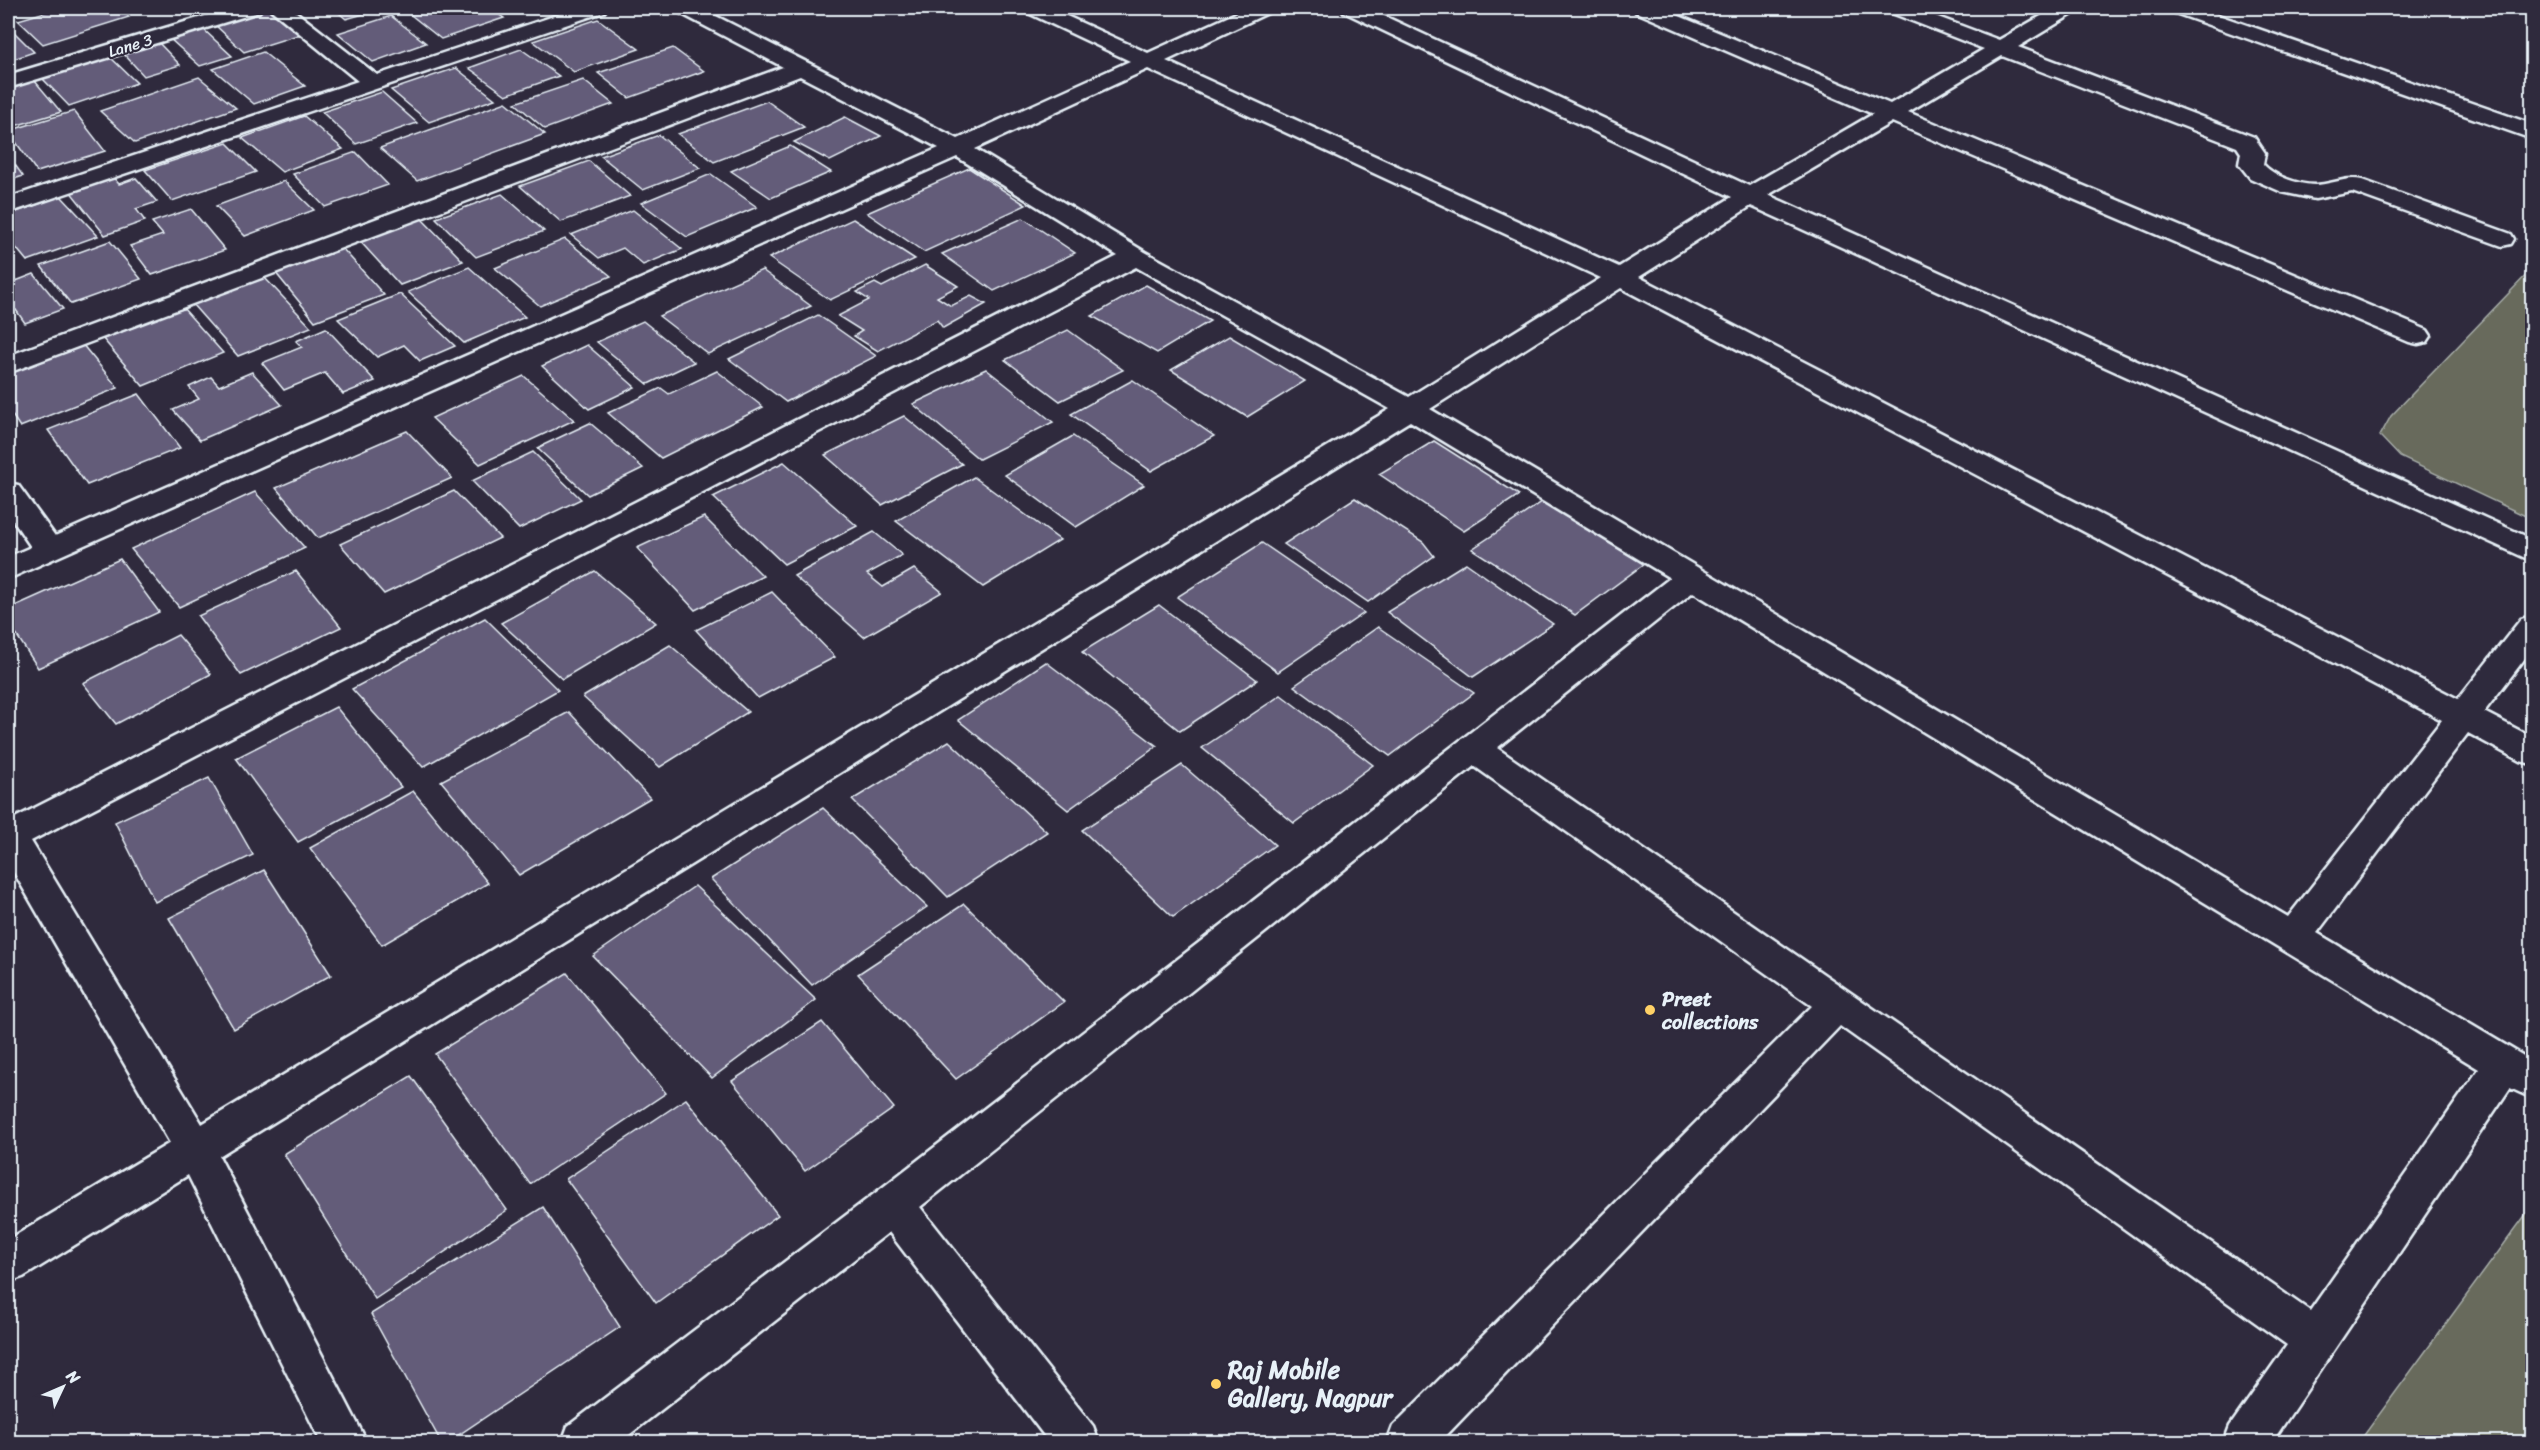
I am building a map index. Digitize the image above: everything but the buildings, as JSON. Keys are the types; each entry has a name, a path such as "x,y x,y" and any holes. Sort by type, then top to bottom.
{"street":[{"name":"Lane 3","path":"8,82 252,8"},
{"path":"279,8 374,83"},
{"path":"8,206 597,8"},
{"path":"685,8 958,148 1137,257 1410,409 2518,1073 2316,1340 2246,1443"},
{"path":"1033,8 1620,277 2532,752"},
{"path":"8,569 958,148 1146,59 1263,8"},
{"path":"1351,8 1750,196 2532,551"},
{"path":"1643,8 2418,336"},
{"path":"1896,8 2246,142 2253,153 2251,165 2272,181 2315,192 2354,185 2502,239"},
{"path":"8,1263 1410,409 1750,196 2069,8"},
{"path":"2179,8 2532,132"},
{"path":"8,365 803,67"},
{"path":"345,1443 195,1149 8,835 1137,257"},
{"path":"8,492 49,550"},
{"path":"584,1443 1692,578"},
{"path":"2293,938 2532,627"},
{"path":"1474,749 2316,1340"},
{"path":"1409,1443 1838,1004"},
{"path":"893,1204 1077,1443"}],"green space":[{"path":"2532,269 2532,519 2400,457 2380,436 2391,416"},
{"path":"2532,1206 2532,1442 2359,1442"}],"place":[{"name":"Preet collections","path":"1650,1010"},
{"name":"Raj Mobile Gallery, Nagpur","path":"1216,1384"}]}
